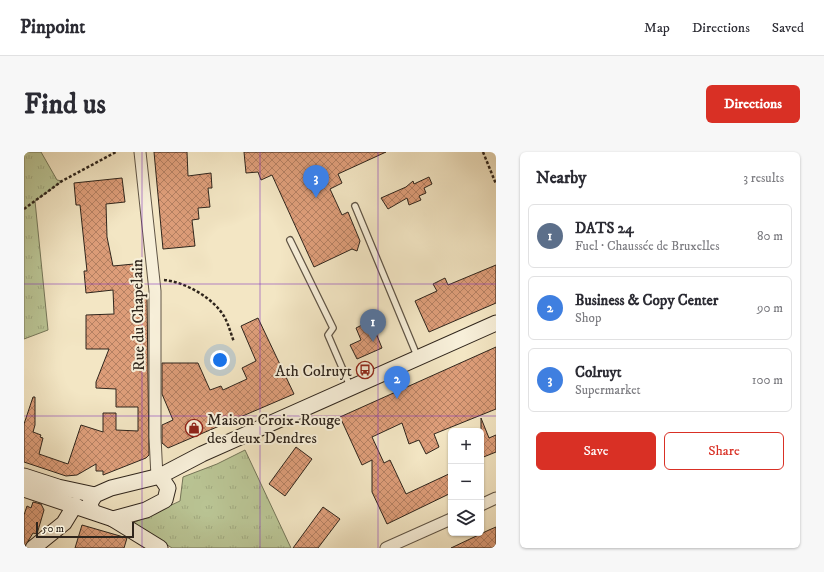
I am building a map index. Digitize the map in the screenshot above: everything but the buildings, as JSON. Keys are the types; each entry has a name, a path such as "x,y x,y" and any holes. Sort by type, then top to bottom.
{"street":[{"name":"Rue du Chapelain","path":"140,152 154,280 155,437 159,477"},
{"path":"92,511 90,503 95,495 111,488 159,477 202,454 496,323"},
{"path":"24,476 58,487 95,495"},
{"path":"113,519 146,510 165,500 168,488 159,477"},
{"path":"24,489 113,519 160,548"},
{"path":"484,504 496,498"},
{"path":"33,548 64,523 75,505"},
{"path":"386,548 448,520"}],"lane":[{"path":"355,206 418,358"},
{"path":"290,240 333,328 328,335 351,388"}],"path":[{"path":"24,209 62,181 116,152"},
{"path":"483,152 496,184"},
{"path":"154,280 173,281 200,294 213,304 226,319 234,342"}],"green space":[{"path":"24,152 41,152 57,180 62,181 35,201 48,330 24,339"},
{"path":"245,450 291,548 172,548 133,523 180,501 183,477 217,464"}],"place":[{"name":"Colruyt","path":"316,198"},
{"name":"DATS 24","path":"373,342"},
{"name":"Ath Colruyt","path":"365,370"},
{"name":"Business & Copy Center","path":"397,399"},
{"name":"Maison Croix-Rouge des deux Dendres","path":"194,428"}]}
